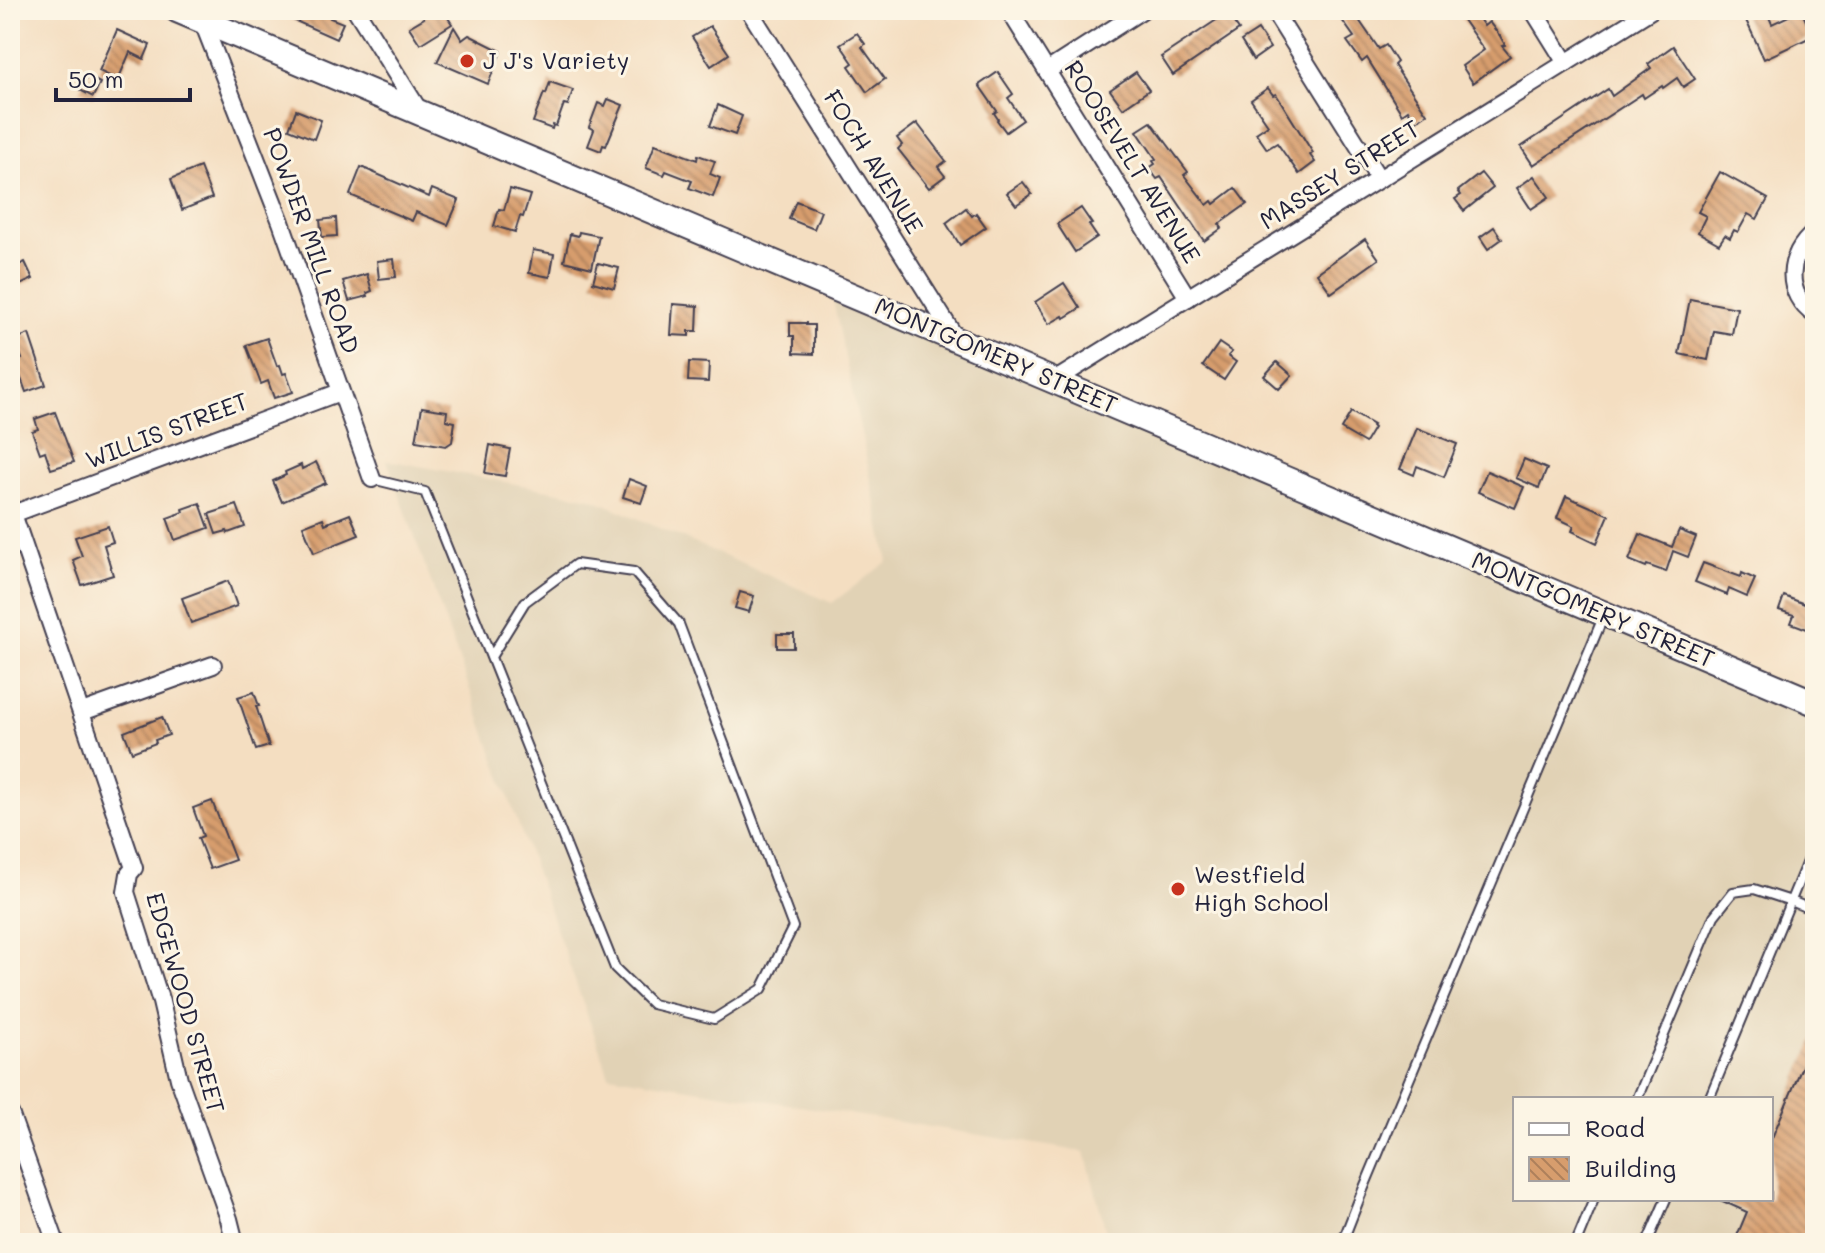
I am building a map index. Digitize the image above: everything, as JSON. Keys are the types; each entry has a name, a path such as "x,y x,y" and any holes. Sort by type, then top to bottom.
{"main road":[{"name":"MONTGOMERY STREET","path":"177,10 1815,703"}],"street":[{"path":"356,10 420,112"},
{"name":"FOCH AVENUE","path":"749,10 957,340"},
{"name":"ROOSEVELT AVENUE","path":"1009,10 1188,298"},
{"path":"1047,71 1142,10"},
{"path":"1273,10 1379,179"},
{"path":"1533,10 1566,63"},
{"name":"MASSEY STREET","path":"1054,381 1651,10"},
{"name":"POWDER MILL ROAD","path":"202,20 281,222 372,479"},
{"path":"1815,232 1796,254 1792,274 1796,294 1815,315"},
{"name":"WILLIS STREET","path":"11,512 340,392"},
{"name":"EDGEWOOD STREET","path":"11,512 134,868 129,874 126,892 161,1002 179,1079 235,1243"},
{"path":"82,712 213,665"},
{"path":"10,1113 56,1243"}],"lane":[{"path":"372,479 425,492 615,968 652,1004 714,1019 762,989 793,927 679,624 634,572 576,564 525,602 491,657"},
{"path":"1342,1243 1604,614"},
{"path":"1710,1097 1815,842"},
{"path":"1638,1097 1714,916 1733,892 1754,889 1815,911"},
{"path":"1576,1243 1593,1201"},
{"path":"1647,1243 1665,1201"}],"shaded area":[{"name":"Westfield High School","path":"830,285 1815,702 1815,1243 1109,1243 1085,1152 609,1075 387,460 591,498 832,603 888,561"}],"building":[{"path":"271,10 333,10 330,18 343,23 336,39"},
{"path":"420,10 443,10 452,24 420,44 409,27 424,18"},
{"path":"1335,10 1352,10 1379,49 1386,45 1397,62 1394,65 1427,114 1415,122 1408,110 1402,114 1367,58 1362,62 1347,41 1354,37"},
{"path":"1456,10 1473,10 1484,26 1489,22 1510,56 1473,83 1462,66 1484,50"},
{"path":"1756,10 1766,10 1772,24 1801,10 1813,36 1764,59 1744,16"},
{"path":"1227,13 1239,30 1173,75 1161,57"},
{"path":"710,26 729,54 711,66 692,37"},
{"name":"J J's Variety","path":"454,27 462,40 469,35 501,51 488,84 437,62"},
{"path":"117,30 150,45 144,59 130,52 118,80 99,71"},
{"path":"1258,30 1270,48 1253,60 1241,41"},
{"path":"857,33 865,44 862,47 885,79 867,92 849,66 853,63 840,44"},
{"path":"1673,46 1695,79 1683,87 1677,78 1644,98 1642,94 1533,165 1521,147 1608,89 1612,96 1651,68 1648,64"},
{"path":"998,72 1013,94 1008,98 1023,120 1006,132 994,113 997,111 979,85"},
{"path":"1136,72 1149,90 1123,108 1110,90"},
{"path":"87,76 100,83 93,97 80,90"},
{"path":"550,82 573,90 568,105 564,104 552,129 533,122"},
{"path":"1268,88 1273,95 1276,94 1313,153 1310,155 1315,162 1299,174 1277,143 1267,149 1256,133 1268,125 1251,100"},
{"path":"608,99 623,105 601,151 588,146 594,130 589,127 598,103 605,106"},
{"path":"718,105 742,116 735,135 710,126"},
{"path":"296,110 321,120 314,139 289,129"},
{"path":"1151,122 1188,172 1184,175 1207,205 1212,201 1214,204 1235,188 1247,204 1219,224 1222,228 1204,241 1161,177 1157,179 1149,168 1156,159 1137,131"},
{"path":"917,123 946,161 938,167 945,176 929,188 898,149 902,145 897,138"},
{"path":"655,144 697,160 698,155 715,161 710,174 720,178 713,197 689,188 692,181 666,171 664,175 646,168"},
{"path":"200,167 212,198 182,210 171,179"},
{"path":"361,167 429,197 432,189 459,200 448,225 416,212 412,221 350,195"},
{"path":"1720,172 1768,199 1757,219 1748,214 1738,232 1734,230 1730,238 1725,235 1719,244 1698,232 1706,216 1698,212"},
{"path":"1481,173 1493,188 1464,211 1455,199 1461,195 1458,191"},
{"path":"1534,176 1549,197 1531,209 1517,188"},
{"path":"1023,182 1032,194 1016,205 1007,193"},
{"path":"510,189 530,195 515,232 494,226 499,209 504,210"},
{"path":"796,201 821,211 814,229 789,219"},
{"path":"966,208 972,216 976,213 986,227 960,245 946,223"},
{"path":"1081,208 1097,237 1075,252 1057,224"},
{"path":"336,218 337,236 322,237 320,220"},
{"path":"1494,227 1502,239 1488,249 1480,237"},
{"path":"579,232 599,236 592,268 564,261 570,234 578,236"},
{"path":"1365,239 1379,259 1331,293 1317,273"},
{"path":"533,250 554,254 550,277 529,273"},
{"path":"394,259 396,277 379,279 377,261"},
{"path":"25,262 33,279 16,287 10,269"},
{"path":"598,263 619,268 614,288 593,282"},
{"path":"367,274 372,291 367,293 368,296 349,301 343,281"},
{"path":"1064,283 1080,308 1049,324 1035,302"},
{"path":"1690,299 1737,308 1732,334 1714,331 1708,360 1679,354"},
{"path":"673,304 698,306 697,331 689,331 689,336 671,335"},
{"path":"790,323 814,325 814,354 794,353"},
{"path":"29,334 46,385 26,392 15,362 22,359 15,339"},
{"path":"267,338 277,366 280,365 283,374 286,373 293,392 274,398 268,381 261,384 246,345"},
{"path":"1219,343 1232,352 1228,356 1236,362 1224,380 1203,366"},
{"path":"689,362 709,363 708,382 688,381"},
{"path":"1277,362 1292,375 1279,389 1264,376"},
{"path":"422,407 447,411 446,420 455,422 452,442 446,446 416,441"},
{"path":"55,412 74,462 51,469 45,451 40,453 32,431 38,429 35,419"},
{"path":"1351,412 1373,425 1365,443 1341,429"},
{"path":"1417,428 1457,444 1444,477 1417,466 1414,475 1400,469"},
{"path":"490,445 510,449 505,476 485,473"},
{"path":"1524,459 1547,469 1539,488 1516,478"},
{"path":"316,462 326,483 282,502 273,481 286,475 285,472"},
{"path":"1487,471 1524,487 1515,508 1478,492"},
{"path":"629,479 647,486 641,503 623,497"},
{"path":"1566,496 1609,515 1597,543 1572,531 1574,526 1557,518"},
{"path":"200,503 209,528 175,540 167,518"},
{"path":"237,505 245,527 216,534 209,514"},
{"path":"350,514 359,535 314,553 303,526 323,518 325,524"},
{"path":"108,526 113,542 104,545 113,575 82,585 73,560 82,556 75,537"},
{"path":"1679,530 1696,537 1688,557 1673,551 1666,572 1629,560 1640,534 1672,547"},
{"path":"1703,563 1755,579 1747,597 1729,589 1727,595 1695,582"},
{"path":"228,581 237,606 191,623 182,598"},
{"path":"740,592 754,596 749,612 735,608"},
{"path":"1784,596 1815,608 1815,632 1791,623 1794,615 1779,610"},
{"path":"777,634 794,634 794,648 777,648"},
{"path":"254,692 269,746 256,750 238,697"},
{"path":"162,717 169,735 132,752 124,732"},
{"path":"212,801 235,860 210,869 198,838 203,836 193,808"},
{"path":"1815,1036 1815,1243 1734,1243 1747,1212 1722,1201 1773,1201 1773,1135"}],"place":[{"name":"J J's Variety","path":"467,61"},
{"name":"Westfield High School","path":"1178,889"}]}
